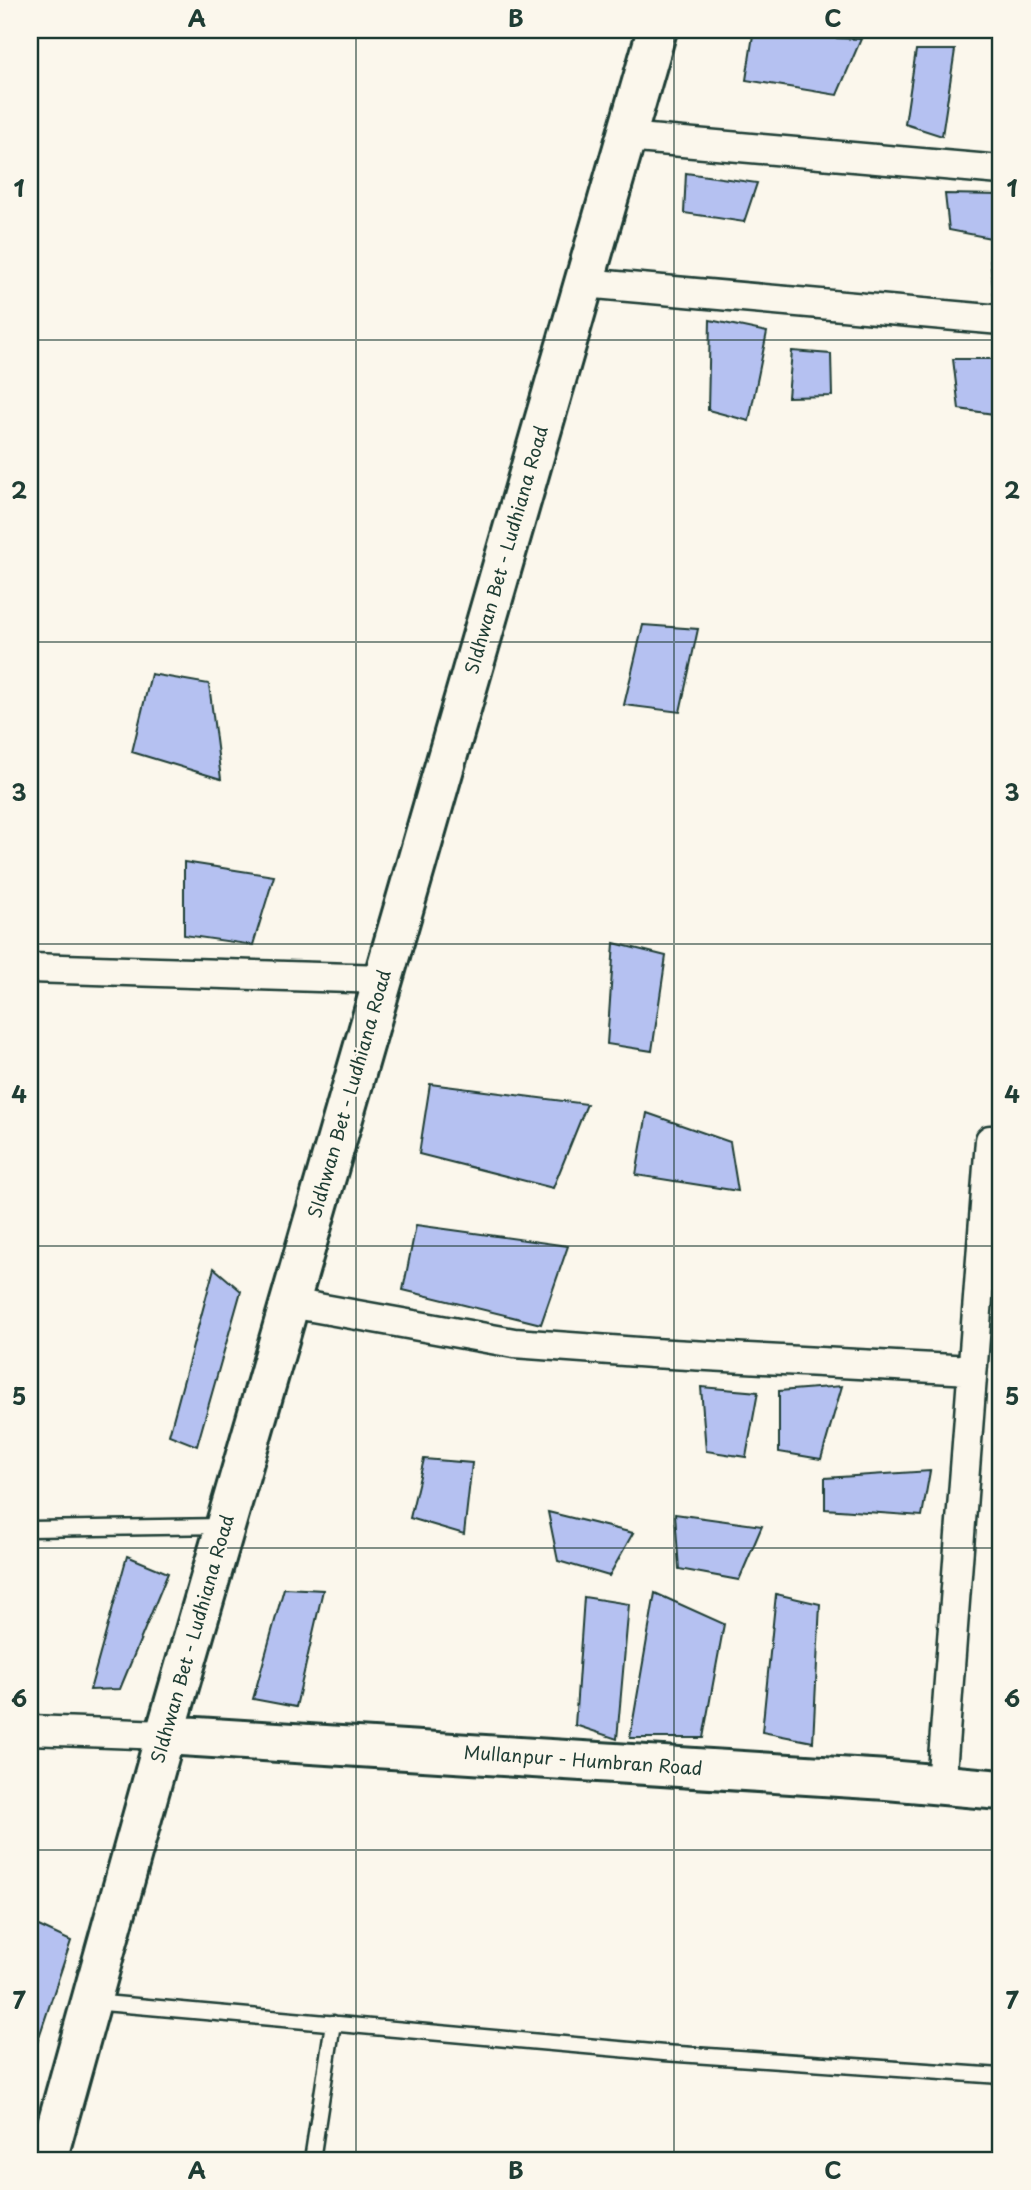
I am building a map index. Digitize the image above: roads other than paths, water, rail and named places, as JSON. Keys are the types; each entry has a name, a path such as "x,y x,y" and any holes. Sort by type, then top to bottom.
{"main road":[{"name":"SIdhwan Bet - Ludhiana Road","path":"47,2160 165,1735 657,30"},
{"name":"Mullanpur - Humbran Road","path":"165,1735 1001,1790"}],"street":[{"path":"626,137 1001,170"},
{"path":"584,283 1001,320"},
{"path":"30,968 384,979"},
{"path":"941,1784 990,1140"},
{"path":"290,1303 513,1343 972,1370"},
{"path":"30,1730 165,1735"}],"lane":[{"path":"30,1529 225,1526"},
{"path":"91,2002 664,2053 1001,2076"},
{"path":"312,2160 333,2023"}]}
